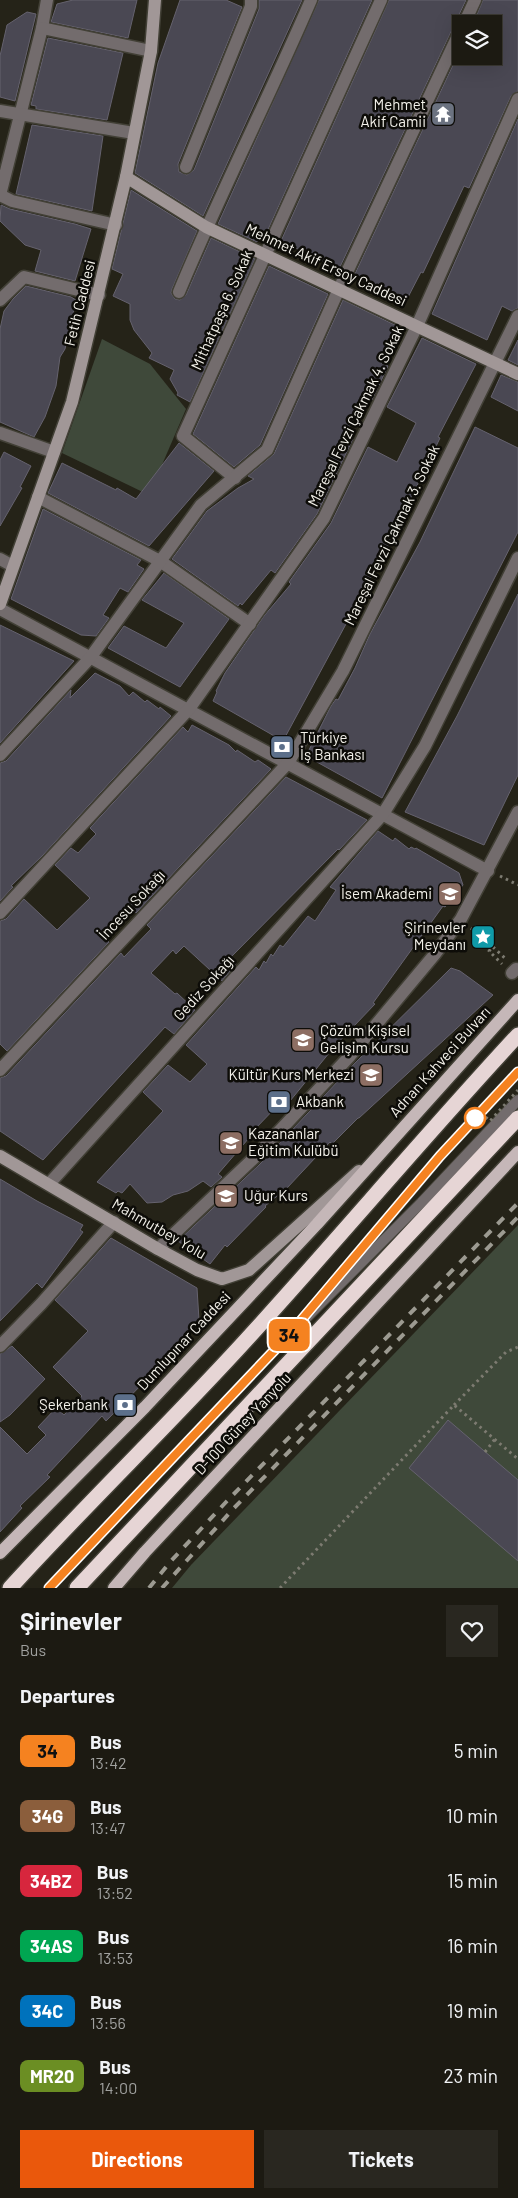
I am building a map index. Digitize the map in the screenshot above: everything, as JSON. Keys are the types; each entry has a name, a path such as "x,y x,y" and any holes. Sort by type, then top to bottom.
{"highway":[{"path":"10,1588 62,1531 201,1389 452,1107 518,1036"},
{"path":"78,1588 518,1118"},
{"path":"0,1583 62,1531"}],"main road":[{"name":"Adnan Kahveci Bulvarı","path":"387,1146 518,1000"},
{"name":"Dumlupınar Caddesi","path":"0,1553 145,1407 387,1146"},
{"name":"D-100 Güney Yanyolu","path":"114,1588 145,1552 518,1152"}],"street":[{"path":"47,0 42,28 0,195 12,201 116,225"},
{"name":"Fetih Caddesi","path":"0,604 72,402 126,177 151,51 155,0"},
{"path":"186,167 251,6 251,0"},
{"path":"179,292 206,226 280,73 311,0"},
{"name":"Mithatpaşa 6. Sokak","path":"235,478 183,436 381,0"},
{"path":"468,15 475,0"},
{"path":"42,28 151,51"},
{"path":"0,755 90,658 201,505 267,450 339,289 452,48"},
{"name":"Mareşal Fevzi Çakmak 4. Sokak","path":"0,913 189,709 324,518 418,326 518,99"},
{"path":"0,111 19,116 134,133"},
{"name":"Mehmet Akif Ersoy Caddesi","path":"126,177 206,226 518,374"},
{"path":"0,300 24,277 99,295"},
{"name":"Mareşal Fevzi Çakmak 3. Sokak","path":"288,763 343,671 518,316"},
{"path":"0,433 54,452"},
{"path":"38,497 160,561 250,624"},
{"name":"Gediz Sokağı","path":"49,1184 383,814 425,746 518,558"},
{"path":"0,559 14,566"},
{"path":"0,609 488,871"},
{"name":"İncesu Sokağı","path":"0,1070 288,763"},
{"path":"158,1249 254,1158 348,1058 462,919 518,812"},
{"name":"Mahmutbey Yolu","path":"2,1160 49,1184 158,1249 197,1270 222,1279 249,1270 291,1230 387,1146"},
{"path":"0,1346 41,1304 114,1222"}],"lane":[{"path":"287,1337 440,1156 518,1070"},
{"path":"49,1588 287,1337 421,1203 518,1100"}],"path":[{"path":"488,871 518,885"},
{"path":"462,919 493,947 489,952 514,971"},
{"path":"518,1070 480,1112 490,1121 518,1090"},
{"path":"280,1588 454,1405 506,1352 518,1345"},
{"path":"454,1405 518,1459"},
{"path":"485,1452 495,1440"}],"green space":[{"path":"102,339 150,364 186,409 149,495 62,453"},
{"path":"518,1225 518,1588 172,1588 191,1565"}],"building":[{"path":"73,0 137,0 128,38 51,22 57,4"},
{"path":"180,0 226,0 242,7 178,164 179,172 187,175 194,170 259,9 259,0 302,0 203,216 135,173 158,63"},
{"path":"319,0 372,0 266,234 262,232 257,242 218,224"},
{"path":"389,0 466,0 459,15 452,15 452,30 339,269 281,241"},
{"path":"483,0 518,0 518,91 511,96 469,188 464,186 423,273 421,272 406,301 354,276 453,65 502,65 502,15 477,15"},
{"path":"27,12 36,14 15,101 0,97 0,56 7,25"},
{"path":"48,38 123,53 107,120 36,109 36,106 31,105"},
{"path":"518,119 518,308 512,311 502,306 487,340 432,314"},
{"path":"32,125 103,136 92,211 16,194"},
{"path":"131,190 197,231 172,289 171,293 175,299 180,300 186,295 211,238 255,259 190,402 177,395 178,393 170,379 174,370 149,358 152,353 134,330 130,320 130,304 113,296 123,274 112,269"},
{"path":"1,205 10,209 91,229 75,281 35,271 41,250 25,245 0,221"},
{"path":"269,266 328,294 260,445 234,467 193,434"},
{"path":"26,286 71,297 76,300 65,349 60,357 56,386 45,417 34,437 0,422 0,329 4,311"},
{"path":"343,300 399,327 381,363 388,366 372,400 365,395 345,435 353,439 317,514 275,573 271,570 242,605 240,603 238,606 172,559 207,511 238,488 254,479 248,476 274,454"},
{"path":"422,338 476,364 438,437 440,438 388,546 283,741 213,701 216,691 225,673 264,616 291,584 289,582 331,523 368,447 397,462 416,423 387,407"},
{"path":"518,340 518,365 508,360"},
{"path":"501,375 518,382 518,411 491,397"},
{"path":"475,427 518,448 518,532 382,798 306,756 331,706 336,699 338,700 370,634 420,542"},
{"path":"179,443 214,471 149,546 48,493 62,463 116,490 117,488 136,499"},
{"path":"4,452 31,466 20,487 22,488 0,526 0,460"},
{"path":"43,509 141,560 137,565 144,569 128,592 120,588 103,615 109,618 96,636 81,635 11,599"},
{"path":"164,573 229,619 180,687 108,648 124,626 166,648 184,623 142,600"},
{"path":"518,594 518,775 484,845 405,812 457,716"},
{"path":"0,625 74,661 0,743"},
{"path":"95,673 120,686 129,696 133,692 145,702 147,700 159,709 160,707 171,716 43,855 11,886 13,887 0,901 0,763 6,761 71,690 70,698"},
{"path":"192,725 229,745 236,752 237,750 255,762 258,760 271,769 136,913 132,910 105,938 109,942 7,1051 0,1044 0,921 6,919 24,899 57,930 90,898 55,865 71,848 78,853 96,834 90,828 183,727 188,732"},
{"path":"286,777 367,820 231,957 236,964 222,981 184,946 176,954 173,950 151,973 195,1010 174,1034 165,1027 43,1160 0,1131 0,1078 6,1076 121,953 124,957 151,929 147,925"},
{"path":"378,831 393,841 395,838 409,849 411,847 416,848 459,873 463,885 445,907 443,906 373,1003 375,1004 334,1047 290,1101 279,1104 254,1130 218,1174 222,1177 211,1187 203,1181 188,1191 173,1195 162,1202 147,1203 130,1184 122,1193 118,1191 116,1193 97,1182 163,1111 143,1092 168,1065 190,1082 207,1064 186,1045 256,967 259,970 264,961 266,963 271,954 273,956 280,945 283,947 308,916 315,921 336,890 330,887"},
{"path":"451,968 460,971 493,995 332,1144 330,1142 287,1188 265,1206 227,1247 225,1245 210,1264 178,1241 260,1164 355,1063"},
{"path":"0,1179 83,1225 80,1230 83,1232 42,1288 37,1283 0,1321"},
{"path":"111,1238 197,1288 199,1320 147,1379 106,1421 102,1416 47,1475 50,1477 20,1506 22,1508 0,1532 0,1427 27,1454 46,1435 38,1427 56,1408 64,1415 82,1396 53,1367 88,1331 55,1300"},
{"path":"12,1346 45,1379 10,1415 0,1422 0,1354"},
{"path":"448,1420 518,1480 518,1561 409,1468"}],"railway":[{"path":"149,1588 171,1561 227,1501 518,1203"},
{"path":"162,1588 234,1508 518,1217"}],"bus line":[{"name":"34","path":"49,1588 287,1337 440,1156 518,1072"}],"place":[{"name":"Mehmet Akif Camii","path":"443,114"},
{"name":"Türkiye İş Bankası","path":"282,747"},
{"name":"İsem Akademi","path":"450,894"},
{"name":"Şirinevler Meydanı","path":"483,937"},
{"name":"Çözüm Kişisel Gelişim Kursu","path":"303,1040"},
{"name":"Kültür Kurs Merkezi","path":"371,1075"},
{"name":"Akbank","path":"279,1102"},
{"name":"Kazananlar Eğitim Kulübü","path":"231,1143"},
{"name":"Uğur Kurs","path":"226,1196"},
{"name":"Şekerbank","path":"125,1405"}]}
